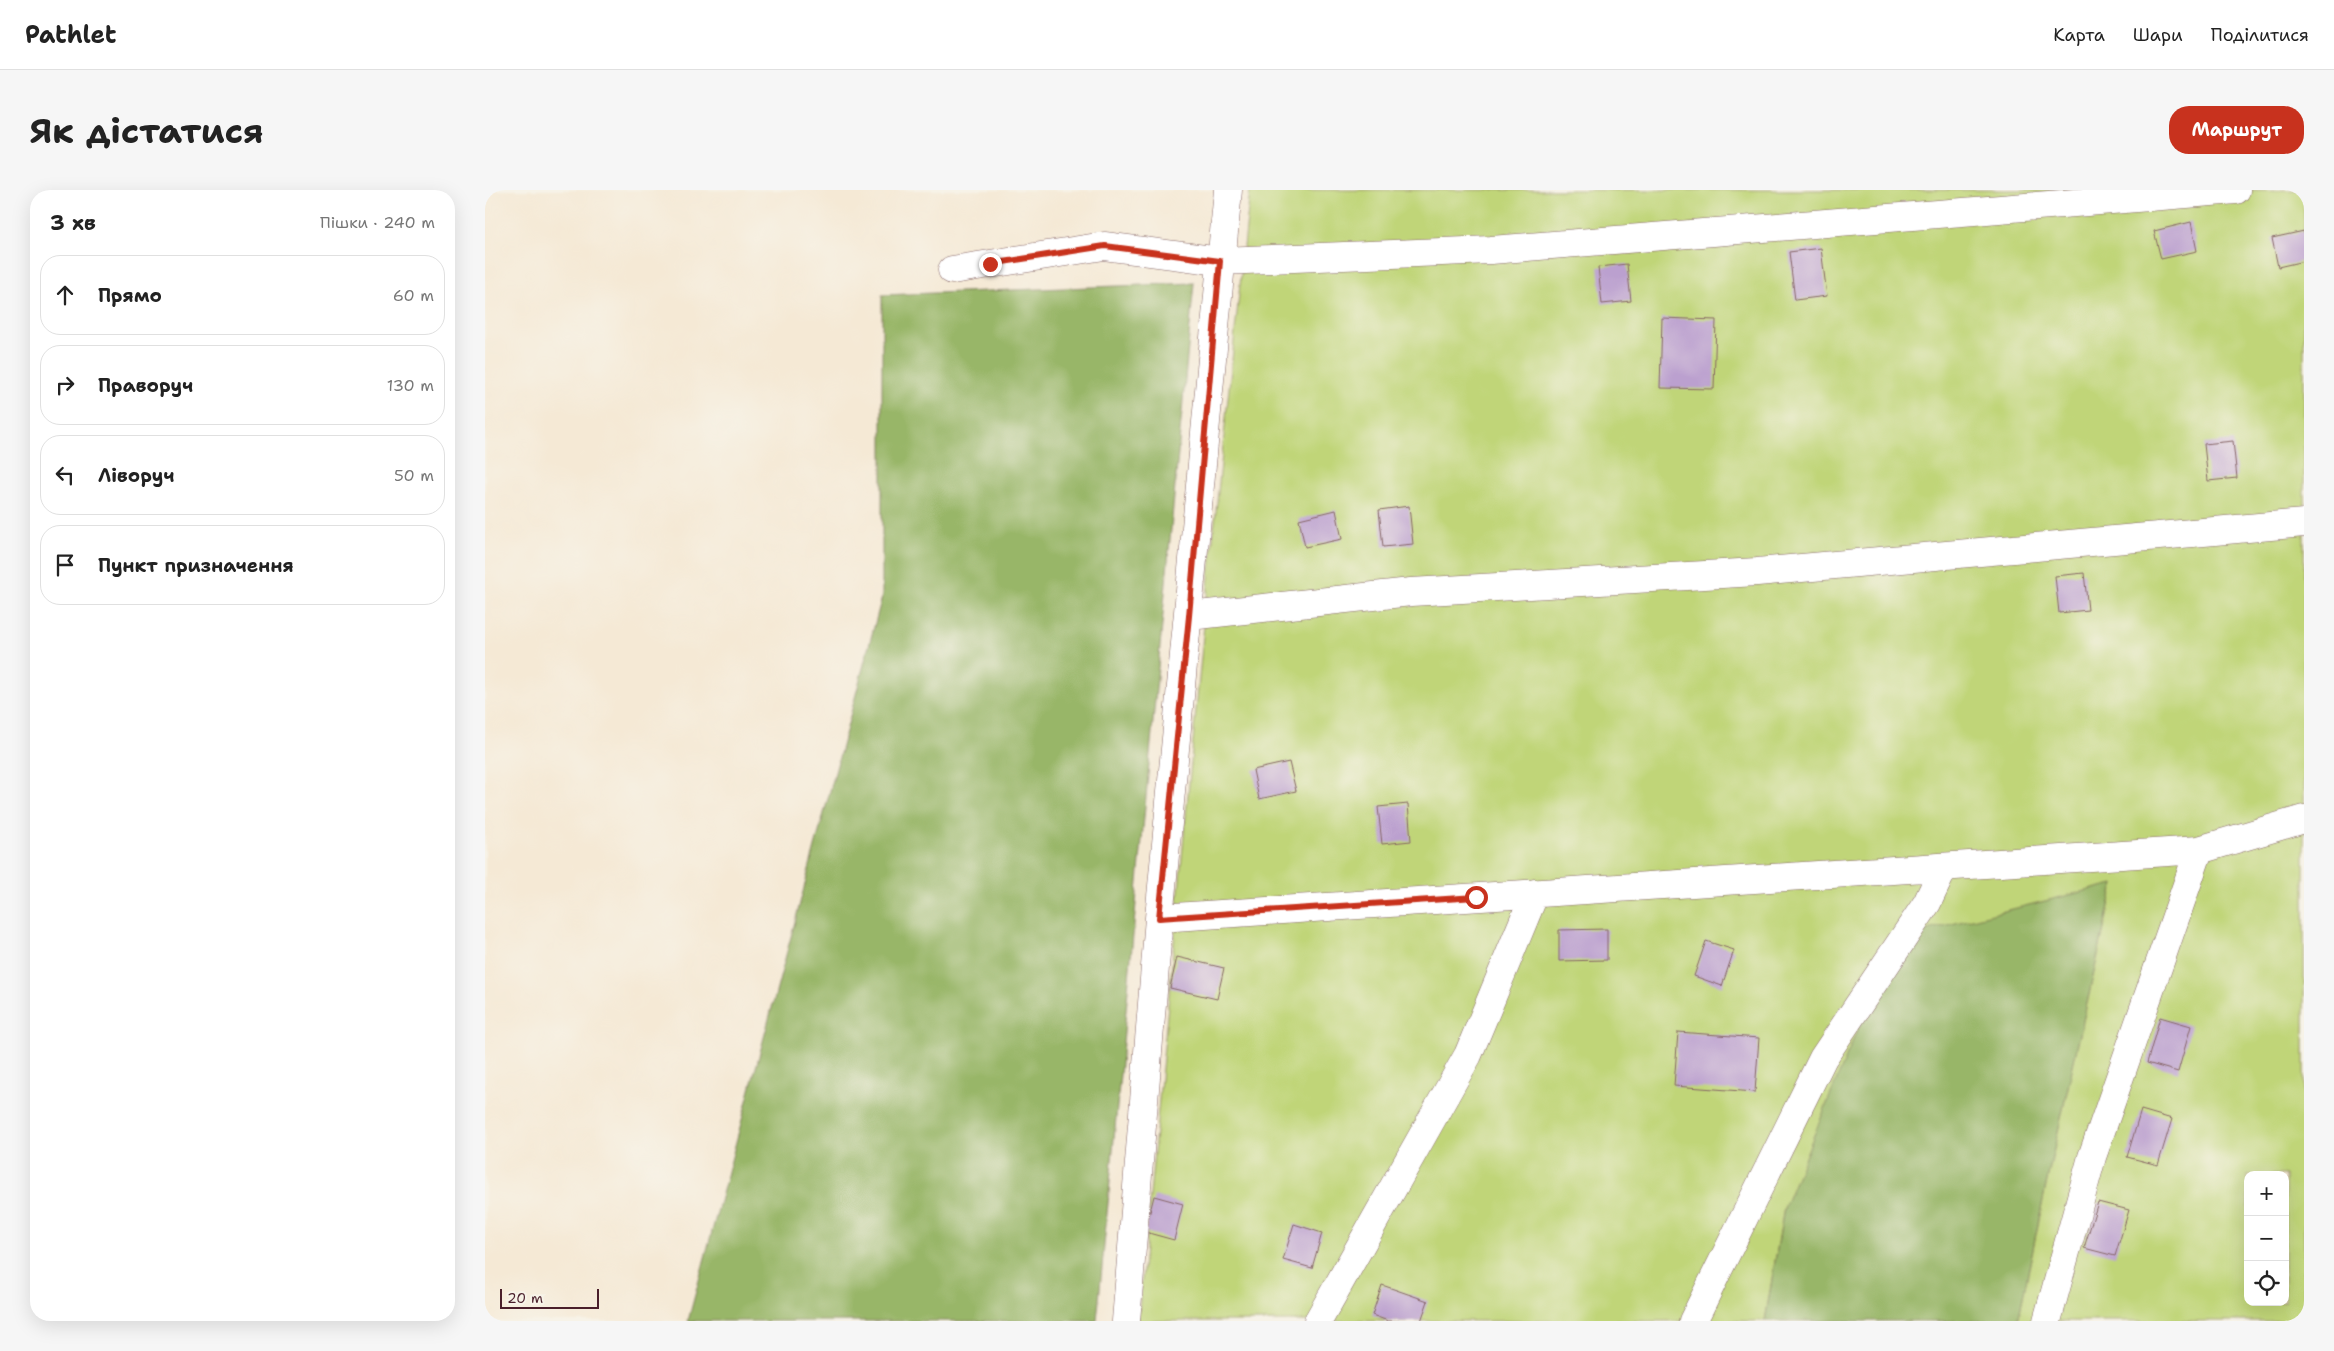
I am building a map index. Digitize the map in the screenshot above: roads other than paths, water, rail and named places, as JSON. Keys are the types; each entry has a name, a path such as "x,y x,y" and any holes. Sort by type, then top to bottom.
{"street":[{"path":"1127,1321 1159,918 1228,190"},
{"path":"952,270 1105,246 1220,261 1491,250 2236,190"},
{"path":"1189,616 1411,592 1757,572 2304,523"},
{"path":"1159,918 2199,850 2304,819"},
{"path":"2047,1321 2092,1157 2199,850"},
{"path":"1693,1321 1823,1058 1927,903 1944,867"},
{"path":"1318,1321 1468,1055 1535,893"}]}
